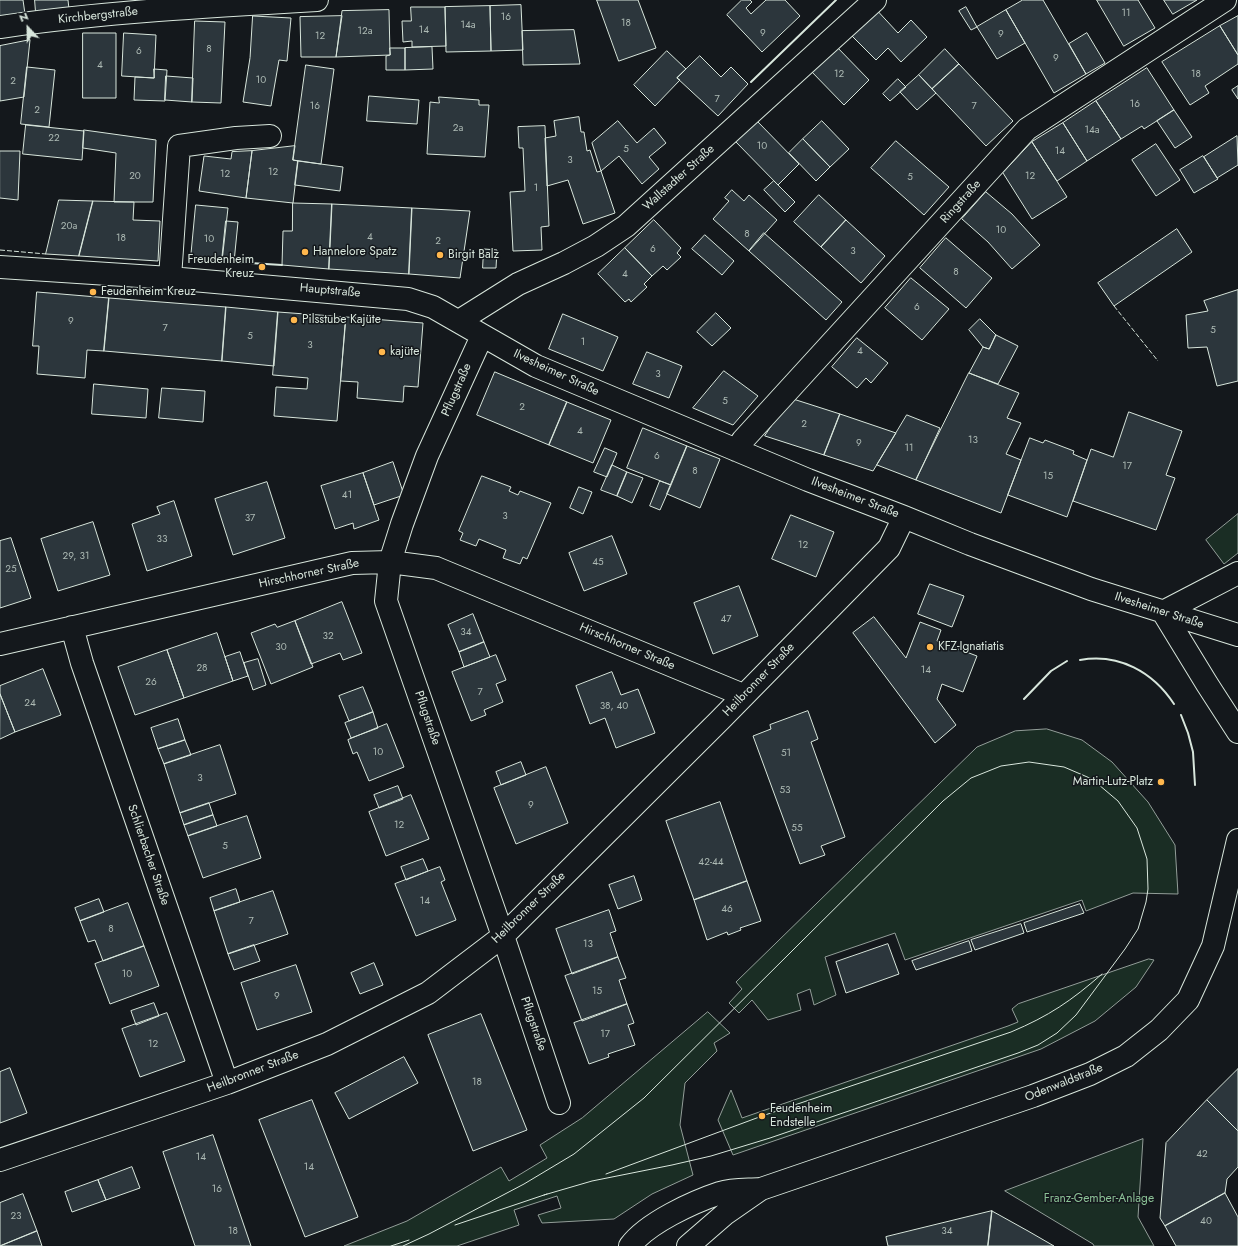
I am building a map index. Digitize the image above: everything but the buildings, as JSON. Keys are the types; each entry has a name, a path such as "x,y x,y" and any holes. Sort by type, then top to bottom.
{"street":[{"name":"Kirchbergstraße","path":"0,27 173,4 317,0"},
{"name":"Wallstadter Straße","path":"459,321 518,284 564,263 596,246 626,226 875,0"},
{"name":"Ringstraße","path":"736,450 743,440 1027,129 1225,0"},
{"path":"170,278 180,146 236,138 270,136"},
{"name":"Hauptstraße","path":"0,267 170,278 401,298 433,307 482,336"},
{"name":"Ilvesheimer Straße","path":"482,336 536,366 808,480 970,544 1091,589 1238,635"},
{"name":"Pflugstraße","path":"482,336 427,456 390,562 386,601 503,936 559,1103"},
{"name":"Heilbronner Straße","path":"0,1160 227,1083 327,1044 428,994 503,936 720,720 742,695 889,548 904,517"},
{"name":"Hirschhorner Straße","path":"0,644 352,563 390,562 436,568 742,695"},
{"path":"1238,573 1164,612 1238,732"},
{"name":"Schlierbacher Straße","path":"72,627 82,663 227,1083"},
{"name":"Odenwaldstraße","path":"627,1246 671,1214 721,1193 762,1189 1033,1096 1090,1074 1126,1056 1159,1030 1188,1000 1213,946 1238,840"},
{"name":"Odenwaldstraße","path":"688,1246 725,1214 762,1189"}],"green space":[{"path":"1238,514 1238,553 1224,564 1206,540"},
{"path":"1047,729 1082,740 1112,762 1148,802 1175,845 1178,894 1133,893 1086,911 1082,900 905,960 895,933 825,957 836,995 814,1005 810,989 797,994 801,1010 768,1020 752,1000 739,1013 729,1003 742,989 736,982 977,747 1015,731"},
{"path":"1149,959 1154,960 1136,987 1095,1021 1041,1049 733,1155 718,1120 731,1090 742,1118 1008,1026 1018,1022 1012,1009 1018,1004"},
{"path":"708,1012 730,1033 714,1043 717,1051 685,1083 680,1125 693,1175 652,1194 614,1219 542,1223 538,1215 561,1208 557,1196 514,1210 519,1225 457,1246 344,1246 407,1221 501,1167 509,1181 547,1158 540,1145 582,1118"},
{"name":"Franz-Gember-Anlage","path":"1143,1139 1138,1217 1154,1246 1094,1246 1005,1191"}],"tram line":[{"path":"403,1246 524,1184 574,1154 644,1098 943,801 971,778 1001,766 1029,762 1064,767 1092,779 1118,801 1137,828 1147,859 1148,889 1146,902 1138,929 1076,1015 1057,1033 1038,1045 770,1138 711,1156 592,1181 544,1195"},
{"path":"606,1174 762,1116 1011,1032 1037,1020 1059,1007 1102,974"},
{"path":"455,1225 547,1194"},
{"path":"391,1246 409,1240"}],"fence":[{"path":"0,250 46,254"},
{"path":"1114,306 1158,361"}],"wall":[{"path":"751,82 836,0"},
{"path":"234,262 282,265"},
{"path":"1080,660 1108,659 1134,667 1156,683 1174,704"},
{"path":"1024,699 1051,671 1067,661"},
{"path":"1181,715 1193,752 1195,785"}],"place":[{"name":"Hannelore Spatz","path":"305,252"},
{"name":"Birgit Balz","path":"440,255"},
{"name":"Freudenheim Kreuz","path":"262,267"},
{"name":"Feudenheim Kreuz","path":"93,292"},
{"name":"Pilsstube Kajüte","path":"294,320"},
{"name":"kajüte","path":"382,352"},
{"name":"KFZ-Ignatiatis","path":"930,647"},
{"name":"Martin-Lutz-Platz","path":"1161,782"},
{"name":"Feudenheim Endstelle","path":"762,1116"}]}
